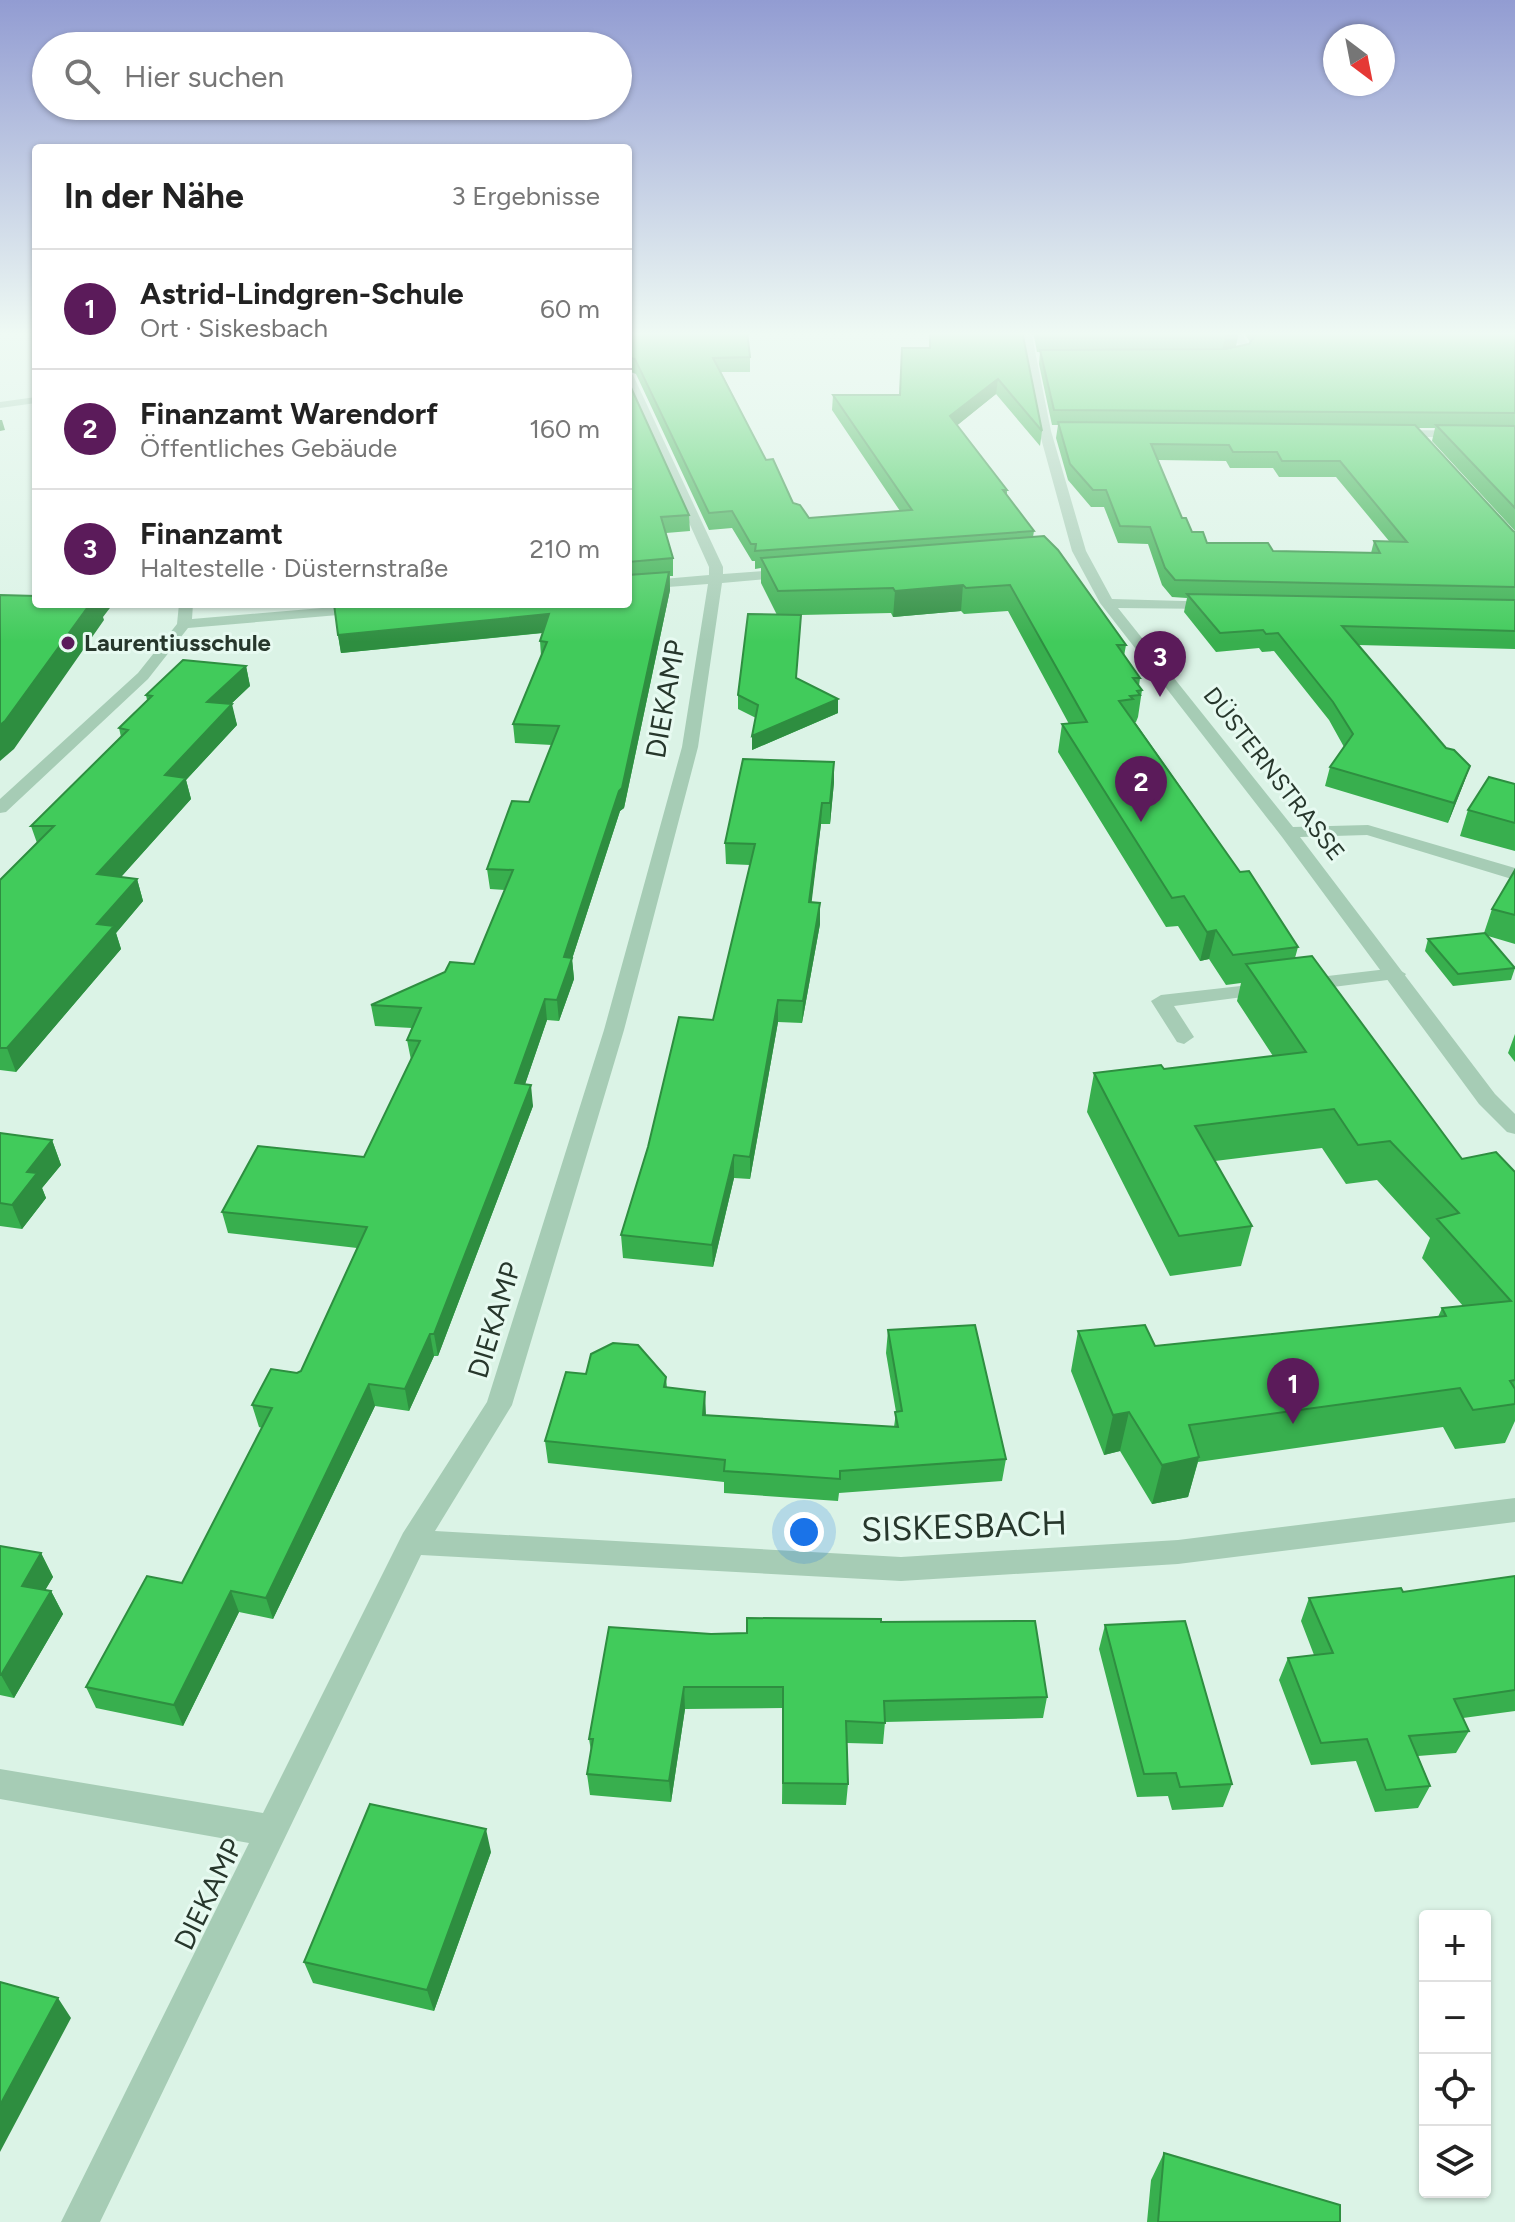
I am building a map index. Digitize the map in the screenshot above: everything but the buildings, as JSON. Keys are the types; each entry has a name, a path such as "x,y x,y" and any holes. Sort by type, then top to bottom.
{"street":[{"name":"DIEKAMP","path":"80,2222 413,1542 499,1405 614,1030 686,762 716,578 716,567 655,435"},
{"name":"DÜSTERNSTRASSE","path":"1053,435 1071,552 1107,603 1396,974 1487,1099 1515,1127"},
{"path":"1416,435 1425,445"},
{"path":"1484,435 1515,435"},
{"path":"632,586 811,571"},
{"path":"1107,603 1232,605"},
{"path":"0,808 143,676 184,624 186,608"},
{"path":"184,624 373,608"},
{"path":"1288,833 1368,830 1515,874"},
{"path":"1184,1037 1161,1001 1396,974"},
{"name":"SISKESBACH","path":"413,1542 901,1569 1178,1552 1515,1510"},
{"path":"0,1784 273,1831"}],"place":[{"name":"Laurentiusschule","path":"68,643"},
{"name":"Finanzamt","path":"1160,697"},
{"name":"Finanzamt Warendorf","path":"1141,822"},
{"name":"Astrid-Lindgren-Schule","path":"1293,1424"}]}
